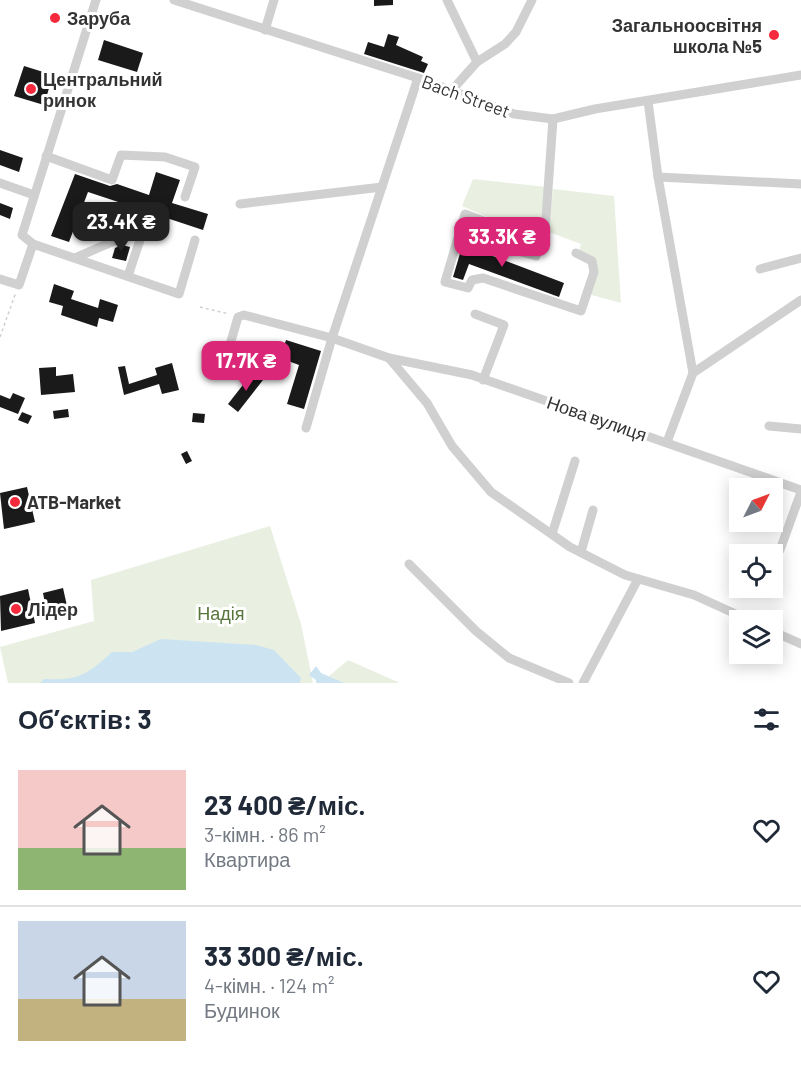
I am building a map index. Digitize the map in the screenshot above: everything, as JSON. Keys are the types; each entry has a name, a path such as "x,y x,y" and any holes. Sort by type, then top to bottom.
{"street":[{"path":"96,0 22,235 33,244 179,294 195,240"},
{"name":"Bach Street","path":"174,0 418,78 514,114 553,119 595,108 801,75"},
{"path":"266,30 274,0"},
{"path":"447,0 477,62"},
{"path":"452,90 477,62 505,44 516,32 532,0"},
{"path":"306,428 332,338 418,78"},
{"path":"648,101 658,177 693,374 667,442"},
{"path":"545,232 553,119"},
{"path":"46,156 112,180 121,155 165,157 195,167 185,197"},
{"path":"658,177 801,184"},
{"path":"0,183 34,195"},
{"path":"240,204 382,188"},
{"path":"539,248 536,256 484,241 486,222 465,214 445,282 468,288 472,280 483,278 581,311 594,272 592,261 576,253"},
{"path":"75,258 144,228 128,276"},
{"path":"0,279 19,285 33,244"},
{"path":"760,269 801,258"},
{"path":"693,374 801,300"},
{"path":"475,314 504,325 483,380"},
{"name":"Нова вулиця","path":"238,316 244,315 332,338 389,358 483,380 667,442 801,491"},
{"path":"225,362 238,316"},
{"path":"389,358 427,403 452,446 491,492 581,552 638,579 694,595 729,611"},
{"path":"770,426 801,429"},
{"path":"552,534 575,461"},
{"path":"782,544 801,491"},
{"path":"581,552 593,510"},
{"path":"409,564 476,632 509,658 569,683"},
{"path":"584,683 638,579"},
{"path":"783,636 801,644"}],"path":[{"path":"0,337 19,285"},
{"path":"200,307 238,316"}],"green space":[{"path":"473,179 546,187 542,234 534,247 495,234 496,221 462,206"},
{"path":"553,189 614,196 621,303 588,294 596,270 579,251 581,244 549,232"},
{"name":"Надія","path":"270,526 301,624 313,683 8,683 0,647 94,621 91,580"},
{"path":"348,660 400,683 326,683 329,676"}],"water":[{"path":"161,639 256,645 274,650 301,678 300,683 40,683 44,679 65,679 81,675 112,652 132,652"},
{"path":"316,666 321,673 344,683 316,683 316,680 309,675"}],"building":[{"path":"374,0 393,0 393,5 374,6"},
{"path":"388,34 399,37 396,45 423,57 421,61 428,64 424,73 364,54 368,42 384,47"},
{"path":"104,40 143,53 137,72 98,60"},
{"path":"24,66 53,75 44,105 14,96"},
{"path":"0,150 23,158 19,172 0,165"},
{"path":"156,172 180,180 172,203 208,214 203,230 88,192 69,242 51,236 75,174 110,186 117,184 149,195"},
{"path":"0,203 13,208 10,219 0,215"},
{"path":"467,230 478,234 474,249 564,283 559,297 469,264 463,280 453,277"},
{"path":"122,245 130,247 126,261 112,258 115,248"},
{"path":"54,284 74,291 71,299 98,308 100,299 118,305 113,322 99,318 97,327 61,315 63,306 49,302"},
{"path":"286,340 321,351 304,409 287,404 299,365 280,358"},
{"path":"172,363 179,390 162,394 159,384 124,395 118,367 125,366 129,384 157,375 155,368"},
{"path":"56,367 56,376 73,374 75,392 41,395 39,368"},
{"path":"253,372 263,380 238,412 228,404"},
{"path":"13,393 25,398 18,414 0,407 0,395 10,399"},
{"path":"68,409 69,417 54,419 53,411"},
{"path":"22,412 32,416 28,424 18,420"},
{"path":"193,413 205,414 204,423 192,422"},
{"path":"187,451 192,461 186,464 181,454"},
{"name":"ATB-Market","path":"27,487 35,522 4,529 0,493"},
{"path":"63,588 69,615 48,619 43,593"},
{"name":"Лідер","path":"28,589 35,623 1,631 0,596"}],"place":[{"name":"Заруба","path":"55,18"},
{"name":"Загальноосвітня школа №5","path":"774,35"},
{"name":"Центральний ринок","path":"31,89"},
{"name":"ATB-Market","path":"15,502"},
{"name":"Лідер","path":"16,609"}]}
